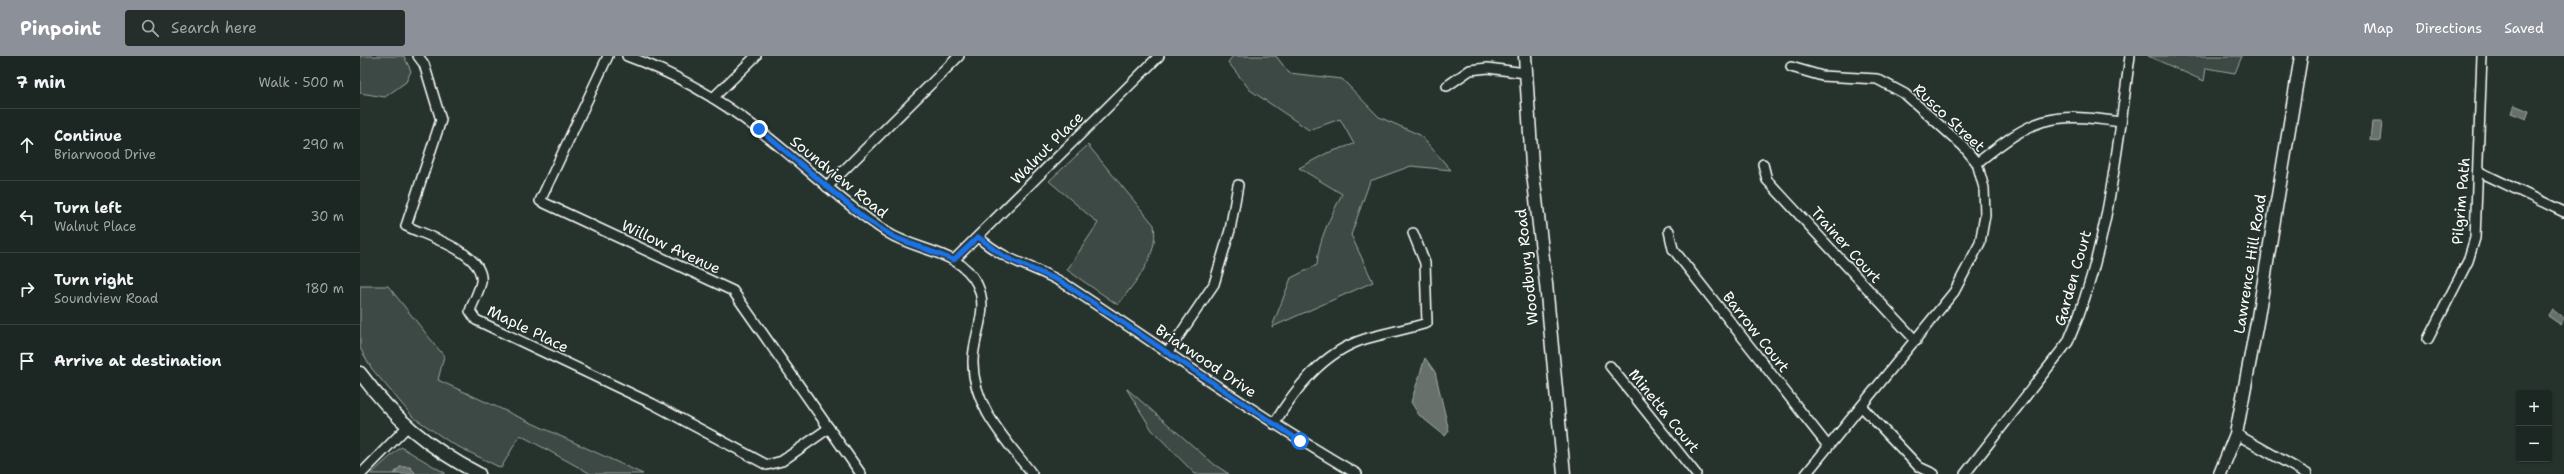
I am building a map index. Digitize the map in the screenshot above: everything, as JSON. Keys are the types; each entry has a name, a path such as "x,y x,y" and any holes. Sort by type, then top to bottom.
{"main road":[{"name":"Woodbury Road","path":"1525,56 1532,165 1546,284 1564,474"},
{"name":"Lawrence Hill Road","path":"2220,474 2236,434 2258,317 2301,56"},
{"path":"360,373 407,428 451,459 479,474"}],"street":[{"name":"Maple Place","path":"418,56 424,64 440,120 406,226 464,254 479,268 481,282 470,312 476,320 653,404 767,465 782,461 829,428"},
{"name":"Willow Avenue","path":"608,56 540,201 733,291 861,474"},
{"name":"Soundview Road","path":"627,56 653,65 713,98 759,129 863,217 894,237 954,260 976,282 981,294 983,309 972,361 974,377 982,404 1032,474"},
{"path":"713,98 756,56"},
{"path":"827,187 959,56"},
{"name":"Walnut Place","path":"954,260 1159,56"},
{"name":"Garden Court","path":"1965,474 2068,342 2078,319 2102,231 2121,122 2130,56"},
{"name":"Pilgrim Path","path":"2428,339 2468,261 2475,238 2480,172 2482,56"},
{"name":"Rusco Street","path":"1791,67 1822,76 1877,80 1905,94 1963,146 1977,163 1984,188 1985,208 1980,244 1954,292 1916,341 1806,474"},
{"path":"1448,86 1470,70 1488,68 1525,73"},
{"path":"1977,163 2022,130 2042,120 2065,116 2121,122"},
{"name":"Trainer Court","path":"1763,164 1767,180 1916,341"},
{"path":"2480,172 2564,212"},
{"path":"1168,352 1214,284 1230,230 1238,184"},
{"name":"Barrow Court","path":"1669,231 1673,249 1828,446"},
{"path":"1274,424 1289,400 1309,375 1335,354 1364,340 1427,323 1424,263 1413,233"},
{"name":"Briarwood Drive","path":"978,237 1005,257 1062,282 1274,424 1357,474"},
{"name":"Minetta Court","path":"1610,366 1696,474"},
{"path":"1862,406 1919,467 1934,474"},
{"path":"361,474 407,428"},
{"path":"2236,434 2307,474"}],"shaded area":[{"path":"360,56 404,56 411,71 406,82 385,97 360,93"},
{"path":"1233,56 1276,56 1289,73 1342,79 1379,117 1420,135 1451,170 1411,166 1370,181 1351,235 1373,282 1272,327 1291,278 1317,265 1322,237 1342,194 1299,168 1327,153 1354,144 1340,119 1309,130 1250,90 1228,62"},
{"path":"2148,56 2242,56 2235,73 2206,68 2204,81"},
{"path":"2514,105 2529,111 2526,119 2511,113"},
{"path":"2372,122 2382,122 2380,141 2370,140"},
{"path":"1088,145 1154,225 1155,237 1150,258 1139,277 1118,305 1067,270 1098,223 1049,181"},
{"path":"360,286 388,286 444,356 438,380 643,474 591,474 520,435 501,468 451,443 413,417 372,369 360,348"},
{"path":"2553,310 2564,318 2561,325 2548,316"},
{"path":"1425,358 1435,372 1449,431 1445,436 1419,415 1411,402"},
{"path":"1126,388 1215,465 1229,474 1195,474 1152,430"},
{"path":"401,447 445,474 416,474 400,467 394,474 371,474"},
{"path":"400,467 410,467 416,474 394,474"}],"route":[{"path":"759,129 863,217 894,237 954,260 978,237 1005,257 1062,282 1300,441"}]}
